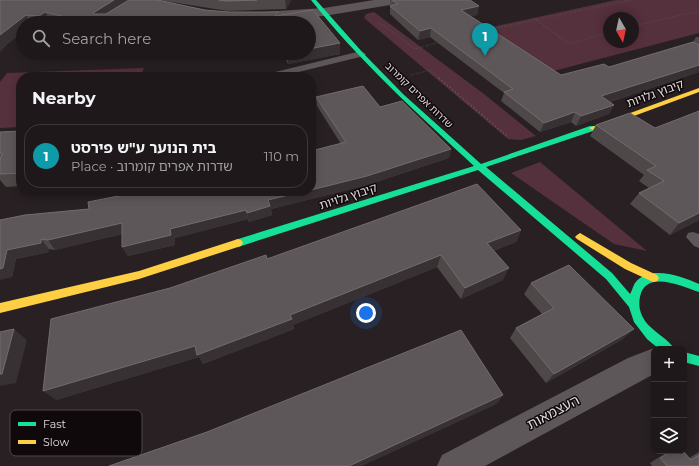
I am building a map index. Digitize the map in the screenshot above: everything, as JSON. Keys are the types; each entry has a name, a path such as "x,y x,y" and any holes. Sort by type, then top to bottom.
{"street":[{"name":"שדרות אפרים קומרוב","path":"313,0 387,81 480,167 609,276 632,304 636,317 645,330 664,346"},
{"path":"254,16 324,12 396,0"},
{"name":"קיבוץ גלויות","path":"0,308 139,275 526,152 699,90"},
{"name":"שדרות אפרים קומרוב","path":"518,198 628,266 654,278"},
{"path":"632,304 633,294 637,286 654,278 668,278 682,281 699,288"},
{"path":"687,358 698,361"},
{"name":"העצמאות","path":"453,466 638,367 651,362"}],"lane":[{"path":"287,72 361,54"}],"path":[{"path":"484,31 534,19 631,0"},
{"path":"358,6 415,49 446,41"},
{"path":"639,25 699,11"},
{"path":"534,19 570,44 603,34"},
{"path":"387,81 430,70 526,152"}],"shaded area":[{"path":"616,0 699,0 699,33 542,74 478,30"},
{"path":"374,12 484,94 536,136 521,140 508,139 364,18 366,14"},
{"path":"144,68 142,72 34,72"},
{"path":"7,73 16,73 16,127 0,128 0,82"},
{"path":"540,162 647,251 614,244 511,173"}],"building":[{"path":"0,0 114,0 93,13 95,14 106,14 129,0 157,0 205,10 229,12 278,12 275,16 61,16 45,12 39,16 16,16 16,23 0,35"},
{"path":"219,0 257,0 226,1"},
{"path":"392,0 470,0 479,6 461,10 561,75 604,64 609,67 693,42 699,45 699,65 601,96 614,105 581,116 575,112 544,123 504,92 513,89 431,28 420,31 390,6 398,4"},
{"path":"313,10 340,43 316,48 316,16 275,16"},
{"path":"363,86 380,107 402,101 451,149 367,176 316,189 316,150 346,142 316,97"},
{"path":"699,111 699,213 679,223 639,193 664,181 647,170 656,166 596,125 630,113 655,128"},
{"path":"16,131 16,173 0,174 0,160 2,154 0,153 0,132"},
{"path":"477,184 521,230 487,243 509,268 465,288 441,255 290,315 292,319 197,355 195,346 43,391 51,319 170,288 266,255 267,259"},
{"path":"119,196 284,196 268,200 270,206 247,213 246,210 170,229 171,235 122,247 122,223 48,240 41,239 41,243 7,250 3,268 0,269 0,220 25,215 89,209 88,202"},
{"path":"569,265 634,329 554,374 516,328 554,308 531,283"},
{"path":"14,329 2,374 0,374 0,332"},
{"path":"461,330 503,395 349,466 109,466 138,456 142,456 142,455 207,432"},
{"path":"667,454 686,454 691,460 699,455 699,466 667,466 660,458"}],"traffic: fast":[{"path":"313,0 361,54 401,95 480,167 609,276 632,304"},
{"path":"238,243 526,152 593,128"},
{"path":"664,346 647,332 638,319 634,301 639,286 645,280 663,278 673,279 699,288"},
{"path":"687,358 699,361"}],"traffic: slow":[{"path":"593,128 699,90"},
{"path":"580,237 628,266 654,278"},
{"path":"0,308 139,275 238,243"}],"place":[{"name":"בית הנוער ע\"ש פירסט","path":"485,56"}]}
